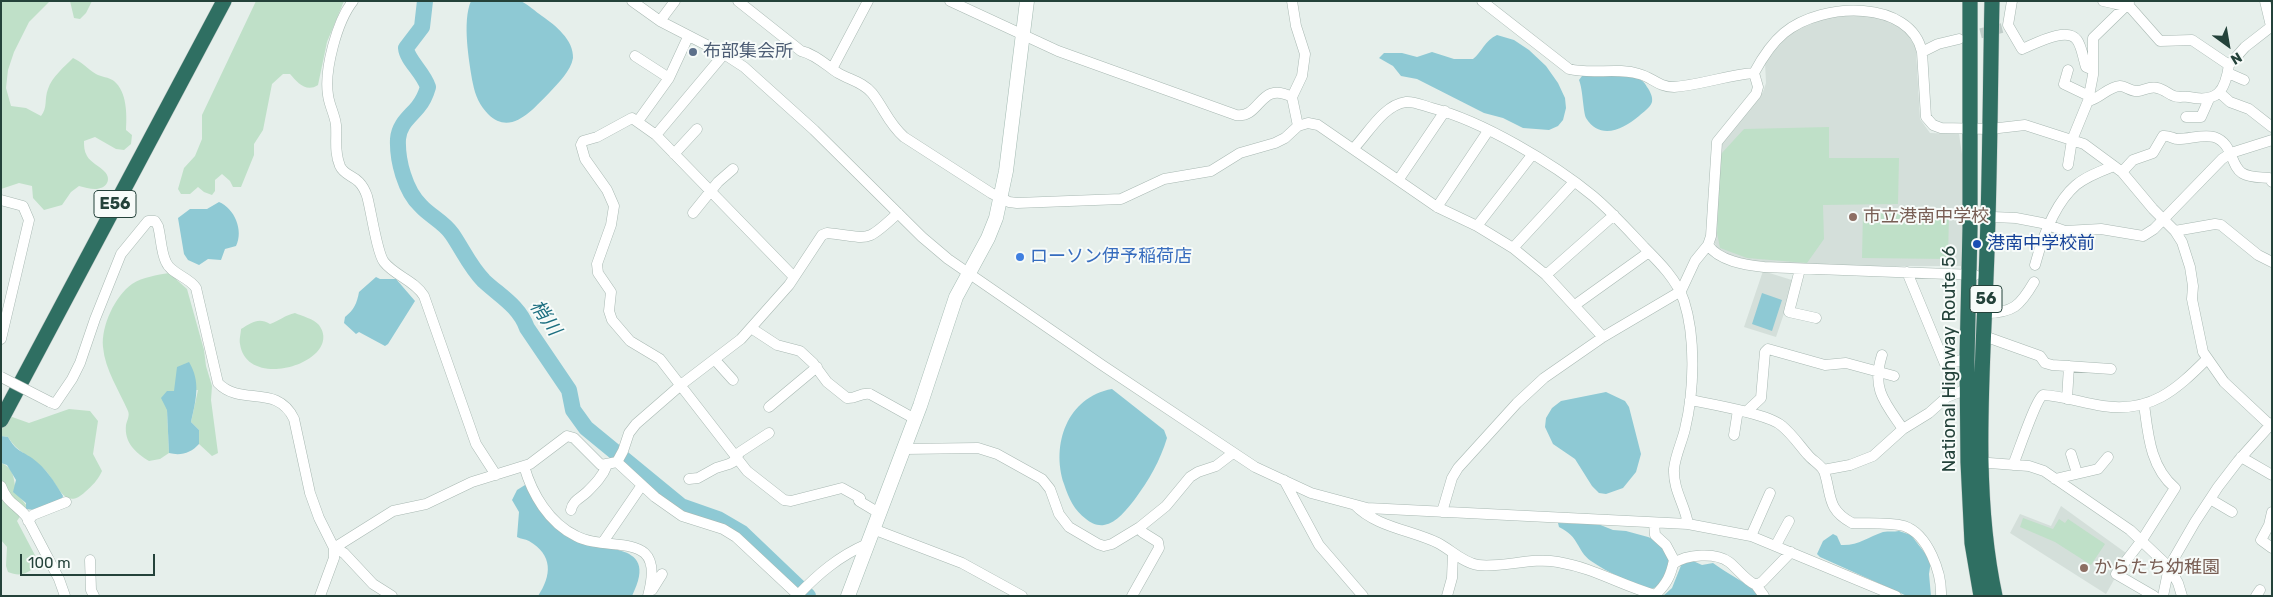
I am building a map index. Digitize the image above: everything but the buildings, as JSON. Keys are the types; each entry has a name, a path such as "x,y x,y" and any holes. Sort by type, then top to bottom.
{"highway":[{"name":"E56","path":"4,413 224,1"},
{"name":"National Highway Route 56","path":"1970,1 1970,216 1967,389 1975,462 1995,596"},
{"name":"National Highway Route 56","path":"1981,596 1972,543 1989,217 1992,1"}],"street":[{"path":"353,1 340,23 329,69 328,94 336,124 335,138 340,166 344,172 357,178 365,189 384,261 416,286 424,296 476,444 496,475"},
{"path":"632,1 660,21 724,54 744,67 807,124 922,237 968,273 1255,467 1312,493 1367,508 1688,524 1751,536 1896,596"},
{"path":"660,21 675,1"},
{"path":"738,1 801,51 810,54 865,86 872,93 892,125 904,137 1002,199 1017,203 1121,199 1164,179 1211,170 1240,153 1275,143 1285,138 1298,126 1308,123 1318,125 1438,207 1477,226 1513,248 1546,275 1603,337"},
{"path":"832,68 868,1"},
{"path":"950,1 1023,36 1236,115 1242,116 1248,113 1272,92 1281,92 1292,98"},
{"path":"848,596 916,418 956,297 988,238 1002,199 1027,1"},
{"path":"1292,1 1296,26 1305,54 1302,76 1292,98 1298,126"},
{"path":"1482,1 1570,69 1584,73 1640,74 1656,84 1671,87 1693,85 1754,73 1783,34 1803,21 1847,5 1886,5 1912,28 1921,44 1926,117 1933,125 1941,128 1970,129 2025,125 2092,148 2118,169 2175,231 2182,242 2190,267 2193,286 2192,299 2200,344 2207,359 2224,382 2271,424 2241,457 2210,499 2169,567 2163,596"},
{"path":"2012,1 2005,26 2022,49 2062,34 2071,35 2080,46 2086,66 2093,70"},
{"path":"2103,1 2124,3 2130,7 2160,41 2192,40 2244,80"},
{"path":"2068,70 2064,84 2089,98 2098,98 2121,86 2137,91 2155,87 2180,98 2209,99 2220,93 2228,69 2245,46 2271,26 2264,1"},
{"path":"2068,165 2072,140 2089,98 2093,70 2093,38 2124,3"},
{"path":"638,121 669,78 688,37"},
{"path":"1922,52 1938,44 1959,39"},
{"path":"656,135 724,54"},
{"path":"635,56 669,78"},
{"path":"1442,512 1452,478 1458,468 1518,403 1544,378 1603,337 1681,291 1695,261 1708,245 1711,236 1717,142 1756,94 1758,87 1754,73"},
{"path":"2220,93 2230,102 2249,109 2272,127"},
{"path":"2186,117 2201,117 2209,99"},
{"path":"1353,148 1393,107 1401,103 1409,102 1445,111 1474,122 1532,155 1574,182 1614,215 1676,282 1681,291 1690,336 1690,400 1685,430 1674,468 1676,487 1687,516 1688,524"},
{"path":"1400,180 1445,111"},
{"path":"794,277 656,135 638,121 628,120 604,134 583,141 581,144 585,159 607,190 614,206 611,226 597,269 611,292 609,312 617,327 630,341 660,359 682,384 747,471 784,500 791,501 842,488 860,498 859,501 879,513"},
{"path":"674,154 697,129"},
{"path":"1438,207 1488,131"},
{"path":"2035,265 2059,207 2074,186 2085,179 2118,169 2133,160 2153,153 2163,136 2178,139 2213,137 2231,153 2235,166 2241,173 2251,177 2269,178 2272,182"},
{"path":"1970,216 2016,218 2042,223 2065,231 2107,229 2143,236 2154,229 2206,174 2231,153 2272,140"},
{"path":"1477,226 1532,155"},
{"path":"693,213 732,168"},
{"path":"1513,248 1574,182"},
{"path":"1,200 23,206 29,220 1,338"},
{"path":"571,510 572,505 623,451 629,434 636,424 682,384 716,360 741,339 794,277 822,236 827,233 868,238 898,213"},
{"path":"1546,275 1614,215"},
{"path":"1,377 54,404 76,371 121,254 148,221 154,221 158,226 166,262 196,288 218,383 231,393 278,400 291,411 314,506 334,548 334,558 320,596"},
{"path":"2175,231 2215,224 2221,225 2258,255 2272,262"},
{"path":"1708,245 1714,253 1744,265 1800,269 1986,275"},
{"path":"1575,305 1649,252"},
{"path":"1800,269 1789,312 1816,318"},
{"path":"1907,272 1945,364 1967,359"},
{"path":"1985,313 2002,313 2011,310 2028,292 2034,282"},
{"path":"751,328 777,345 800,351 816,367 827,382 847,398 866,393 916,418"},
{"path":"1984,336 2040,356 2045,363 2111,369"},
{"path":"1734,435 1742,411 1761,398 1764,352 1768,349 1825,365 1846,363 1894,376"},
{"path":"1882,355 1877,372 1882,398 1903,430"},
{"path":"2013,465 2039,396 2048,395 2106,406 2144,404 2168,395 2180,387 2207,359"},
{"path":"716,360 733,380"},
{"path":"2067,399 2069,366"},
{"path":"769,407 816,367"},
{"path":"1823,470 1850,465 1873,456 1903,430 1929,413 1948,397 1967,389"},
{"path":"1690,400 1742,411 1782,425 1810,458 1823,470 1828,495 1836,511 1845,519 1852,523 1904,526 1916,534 1936,562 1940,574 1942,596"},
{"path":"2144,404 2149,441 2154,458 2166,481 2175,488 2142,540 2116,574 2154,596"},
{"path":"689,479 698,478 716,468 729,464 740,452 769,433"},
{"path":"334,548 393,511 426,504 472,482 524,466 566,436 574,438 598,463 612,464 642,484 655,497 682,516 717,526 736,537 800,593 824,569 853,550 867,544"},
{"path":"904,448 978,448 997,454 1042,479 1050,490 1059,514 1069,527 1104,546 1112,544 1140,527 1166,506 1190,477 1216,466 1233,453"},
{"path":"2071,454 2077,474"},
{"path":"2055,479 2098,469 2108,457"},
{"path":"2241,457 2272,475"},
{"path":"1975,462 2029,466 2044,471 2114,518 2142,540 2169,567 2178,583 2182,596"},
{"path":"524,466 532,490 552,518 576,537 632,546 646,556 651,564 652,572 648,596"},
{"path":"1284,480 1319,545 1363,596"},
{"path":"603,542 642,484"},
{"path":"1,486 9,502 19,508 28,521 65,596"},
{"path":"1751,536 1770,493"},
{"path":"2210,499 2232,512"},
{"path":"28,521 33,515 66,502"},
{"path":"1355,505 1365,516 1438,543 1472,564 1529,561 1559,562 1593,570 1627,587 1655,595 1664,587 1669,578 1674,560 1670,551 1655,535 1654,523"},
{"path":"2272,512 2269,525 2260,540 2272,548"},
{"path":"1776,545 1789,521"},
{"path":"1132,596 1159,548 1158,542 1142,532 1140,527"},
{"path":"873,529 962,563 1022,596"},
{"path":"334,548 344,553 373,584 392,596"},
{"path":"1446,596 1452,578 1453,552"},
{"path":"1756,585 1762,582 1791,552"},
{"path":"1673,564 1686,558 1704,556 1724,559 1756,585 1764,596"},
{"path":"90,560 91,590 94,596"},
{"path":"648,596 662,574"}],"shaded area":[{"path":"1859,9 1905,30 1913,42 1916,51 1920,119 1930,133 1959,134 1964,168 1961,266 1829,266 1747,261 1717,251 1714,239 1720,144 1763,92 1766,83 1765,62 1786,38 1795,31 1823,19"},
{"path":"1763,271 1795,281 1776,337 1744,327"},
{"path":"2061,506 2126,553 2111,575 2115,578 2106,594 2010,533 2020,514 2051,526"}],"green space":[{"path":"1,1 50,1 29,22 14,52 8,70 6,88 11,106 26,108 41,116 52,80 73,58 96,74 114,81 122,91 125,104 126,130 132,135 131,144 124,150 116,149 95,137 84,141 87,156 105,172 108,178 107,184 99,189 79,186 71,192 62,205 44,210 33,198 32,186 19,183 1,189"},
{"path":"70,1 92,1 86,13 80,19 74,18"},
{"path":"256,1 344,1 327,42 318,85 310,88 302,86 290,74 283,74 272,84 263,130 254,144 254,155 241,187 233,187 230,181 222,174 215,180 215,191 212,195 198,187 190,194 181,194 178,189 184,168 195,156 202,139 202,115"},
{"path":"1829,127 1829,158 1899,158 1898,204 1823,205 1824,239 1807,263 1747,258 1720,248 1717,233 1721,154 1744,129"},
{"path":"1863,212 1949,213 1948,259 1862,258"},
{"path":"169,273 187,289 204,350 206,366 212,386 211,400 218,453 212,456 199,444 199,430 191,422 198,390 174,392 167,410 169,453 160,459 149,461 135,451 127,437 126,425 129,413 106,364 103,339 110,312 126,289 141,280"},
{"path":"295,313 311,319 319,325 323,338 319,350 307,360 292,366 275,369 259,367 246,359 240,344 241,329 252,322 262,321 270,324"},
{"path":"69,409 90,411 98,421 93,454 102,471 88,490 71,499 61,492 43,468 20,450 8,437 1,436 1,413 29,423"},
{"path":"1,463 6,465 11,471 17,492 27,506 17,521 38,561 37,566 23,574 8,572 6,566 7,547 1,540"},
{"path":"2023,518 2053,529 2059,519 2065,523 2068,519 2105,544 2091,565 2055,542 2020,527"}],"water":[{"path":"471,1 520,1 552,24 563,34 570,45 573,58 570,68 536,106 513,122 505,123 488,114 480,104 475,92 467,42 467,19"},
{"path":"1497,35 1514,40 1529,50 1546,66 1558,83 1565,98 1566,108 1563,120 1558,126 1549,130 1523,128 1503,118 1484,113 1417,79 1401,76 1393,66 1379,58 1384,53 1402,53 1417,57 1432,52 1454,59 1473,59 1489,40"},
{"path":"1620,75 1634,77 1646,85 1651,94 1652,102 1646,110 1626,125 1605,131 1598,129 1592,125 1585,115 1579,80 1582,76"},
{"path":"219,202 229,209 236,220 239,233 238,240 236,246 225,249 221,260 208,259 199,265 188,260 184,254 178,218 190,209 207,209"},
{"path":"376,277 380,279 396,279 415,301 385,346 359,332 356,334 344,323 345,317 355,306 359,292"},
{"path":"1762,293 1782,300 1772,331 1752,324"},
{"path":"189,362 193,369 196,384 196,399 191,422 199,430 199,444 193,450 186,453 169,453 167,410 161,398 167,391 174,391 177,367"},
{"path":"1112,389 1164,430 1167,438 1154,470 1135,499 1113,522 1099,525 1086,519 1072,504 1060,469 1060,454 1066,425 1074,412 1096,394"},
{"path":"1606,392 1625,401 1629,407 1641,454 1636,472 1623,488 1606,494 1599,493 1592,486 1575,459 1553,444 1545,427 1546,418 1552,408 1561,401"},
{"path":"1,436 8,437 16,448 41,466 60,490 63,496 62,499 34,510 26,509 26,503 13,492 16,480 7,465 1,463"},
{"path":"525,485 563,534 576,540 620,550 631,555 638,564 639,577 632,596 538,596 546,581 548,566 546,559 537,547 529,541 517,537 519,512 512,500 517,490"},
{"path":"1558,523 1598,524 1613,530 1626,531 1658,541 1670,557 1663,581 1651,589 1612,573 1586,557 1571,535 1559,527"},
{"path":"1899,531 1911,535 1931,561 1929,574 1931,596 1907,596 1817,554 1823,541 1833,534 1837,536 1841,545 1847,545 1858,543 1883,532"},
{"path":"1691,560 1702,565 1713,563 1761,596 1663,596 1672,588 1682,563"}],"waterway":[{"name":"梢川","path":"425,1 422,27 406,48 409,57 423,76 428,87 421,102 400,129 398,139 403,175 415,200 449,230 479,276 519,313 569,390 573,410 586,428 681,506 718,519 742,533 808,596"}],"tunnel":[{"path":"1966,37 2002,28"}],"place":[{"name":"布部集会所","path":"693,52"},
{"name":"市立港南中学校","path":"1853,217"},
{"name":"港南中学校前","path":"1977,244"},
{"name":"ローソン伊予稲荷店","path":"1020,257"},
{"name":"からたち幼稚園","path":"2084,568"}]}
